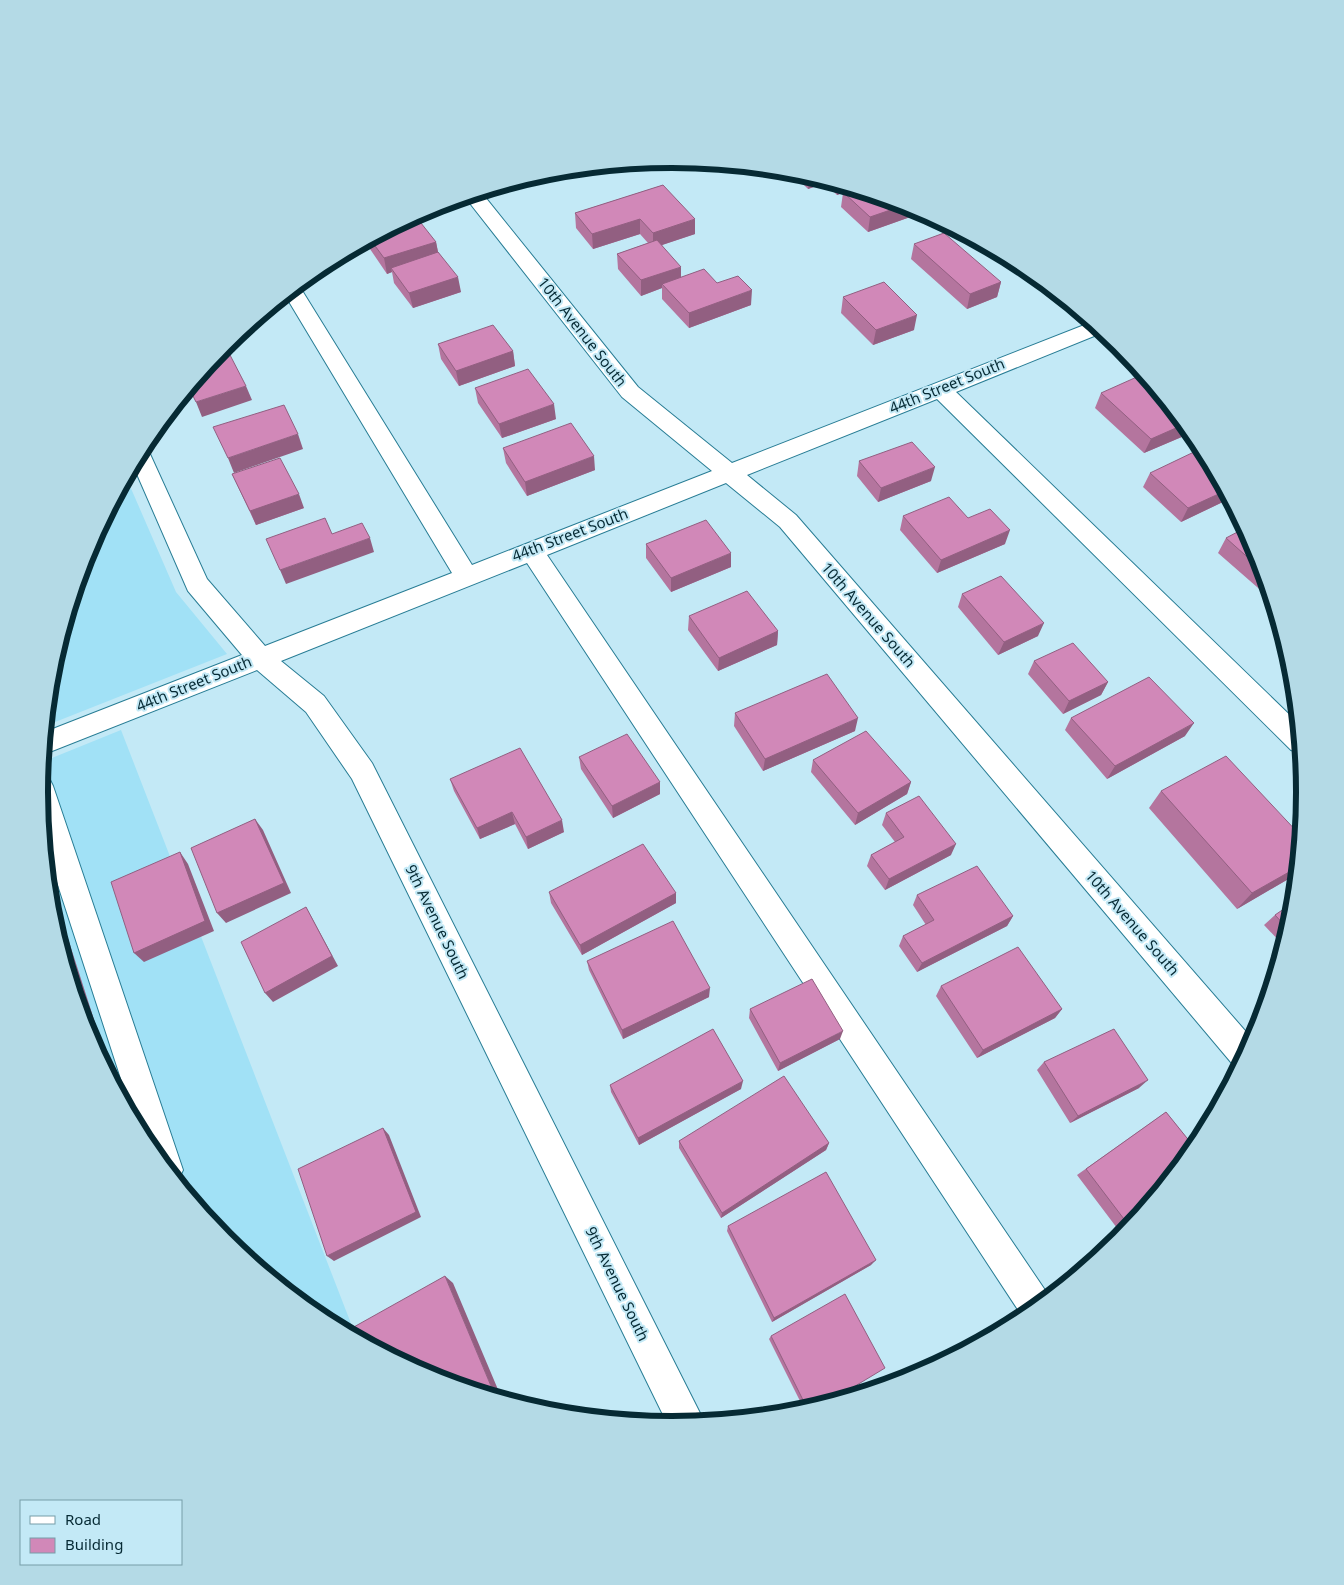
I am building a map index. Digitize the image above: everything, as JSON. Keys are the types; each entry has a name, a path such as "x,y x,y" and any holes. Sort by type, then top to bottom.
{"street":[{"name":"10th Avenue South","path":"477,199 630,392 788,521 1241,1050"},
{"path":"295,295 466,576"},
{"name":"44th Street South","path":"50,742 1091,330"},
{"path":"940,389 1293,736"},
{"name":"9th Avenue South","path":"143,462 197,584 259,658 315,704 362,771 683,1417"},
{"path":"531,550 1033,1302"},
{"path":"49,815 160,1149"}],"shaded area":[{"path":"129,484 176,592 227,654 52,723 59,671 81,592 95,554"},
{"path":"121,730 353,1329 325,1312 292,1288 230,1234 177,1173 131,1105 95,1031 69,954 59,914 49,833 49,759"}],"building":[{"path":"663,185 695,219 653,233 640,219 592,234 575,213"},
{"path":"843,192 873,201 893,209 870,217"},
{"path":"420,222 436,242 384,258 374,244"},
{"path":"944,233 1001,282 970,294 914,244"},
{"path":"657,240 681,267 641,280 617,254"},
{"path":"438,252 458,277 409,293 391,268"},
{"path":"704,269 717,283 738,276 752,290 689,313 662,284"},
{"path":"884,282 917,315 876,330 843,297"},
{"path":"493,325 513,351 456,371 438,344"},
{"path":"230,355 246,386 196,402 192,394 224,357"},
{"path":"528,369 554,404 499,424 475,388"},
{"path":"1138,377 1178,427 1151,439 1101,393"},
{"path":"284,405 298,434 228,458 213,427"},
{"path":"571,423 594,456 525,482 503,448"},
{"path":"912,442 935,467 881,488 859,461"},
{"path":"1195,452 1220,493 1188,508 1150,473"},
{"path":"280,458 299,494 250,511 232,474"},
{"path":"949,497 968,518 990,509 1010,530 941,560 903,516"},
{"path":"325,518 332,534 362,523 370,538 280,570 266,539"},
{"path":"706,520 731,553 671,578 646,544"},
{"path":"1239,531 1251,561 1226,538"},
{"path":"1001,576 1044,623 1004,642 962,594"},
{"path":"747,591 778,631 719,658 689,616"},
{"path":"1073,643 1108,682 1069,701 1034,661"},
{"path":"827,674 858,718 765,759 735,713"},
{"path":"1149,677 1194,723 1115,766 1071,718"},
{"path":"866,731 911,782 858,813 813,760"},
{"path":"627,734 660,782 612,806 579,757"},
{"path":"520,748 562,820 526,837 512,812 477,828 450,779"},
{"path":"1226,756 1295,830 1291,871 1252,893 1161,791"},
{"path":"919,796 956,844 889,879 871,855 904,837 886,813"},
{"path":"255,819 284,883 217,913 191,848"},
{"path":"643,844 676,893 580,945 549,892"},
{"path":"180,852 205,921 134,953 111,882"},
{"path":"977,866 1013,916 922,963 903,936 934,920 917,895"},
{"path":"306,907 332,956 265,993 241,942"},
{"path":"1286,907 1283,923 1275,915"},
{"path":"673,921 710,988 622,1030 587,961"},
{"path":"1018,947 1062,1009 983,1050 941,986"},
{"path":"812,979 843,1031 780,1063 750,1009"},
{"path":"713,1029 743,1081 638,1138 610,1085"},
{"path":"1114,1029 1148,1080 1078,1116 1044,1062"},
{"path":"784,1076 829,1143 722,1213 679,1141"},
{"path":"1166,1112 1189,1141 1167,1173 1126,1221 1086,1169"},
{"path":"383,1128 416,1212 327,1256 298,1169"},
{"path":"826,1172 876,1260 774,1318 728,1226"},
{"path":"445,1276 493,1391 471,1384 396,1353 352,1328"},
{"path":"845,1294 885,1368 843,1393 804,1403 771,1336"}]}
